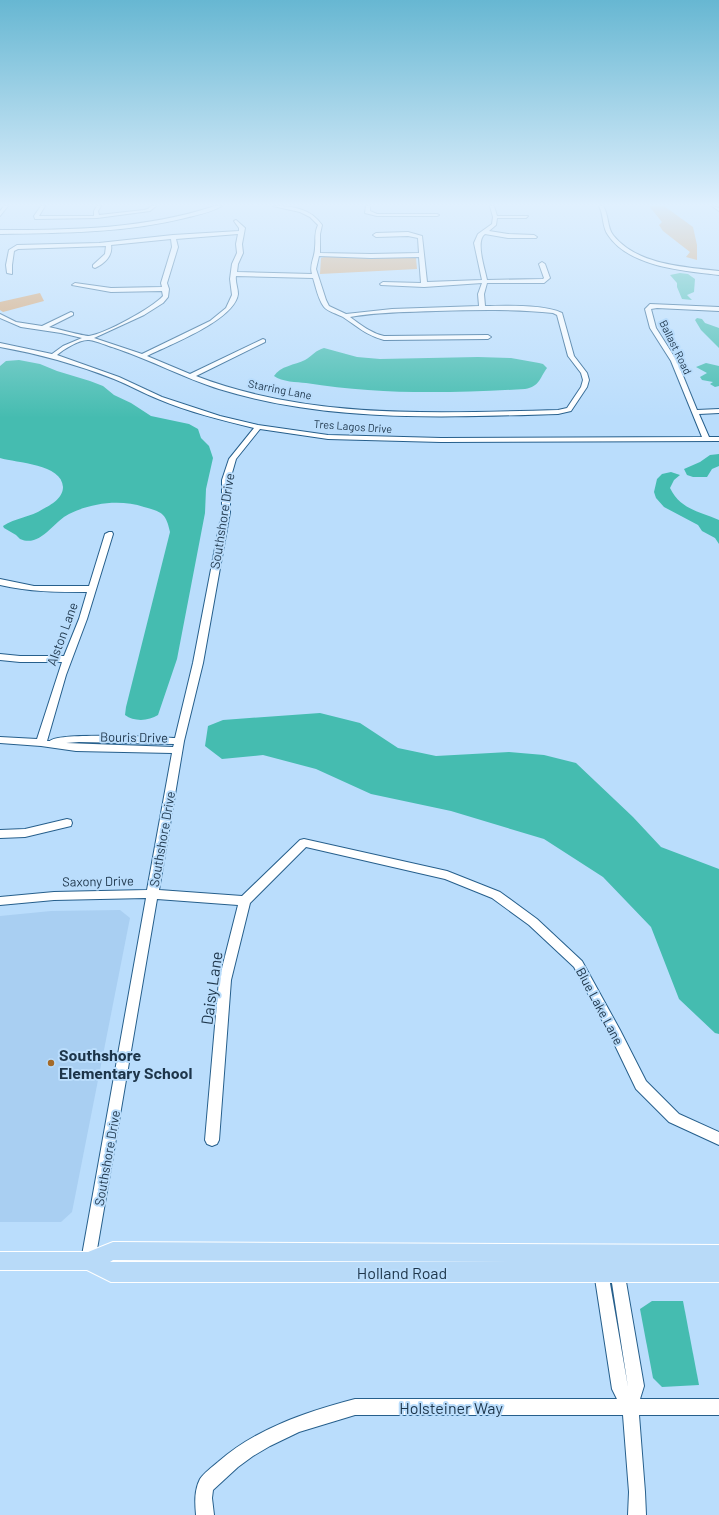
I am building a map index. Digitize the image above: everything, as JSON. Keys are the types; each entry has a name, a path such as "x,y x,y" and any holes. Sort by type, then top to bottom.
{"main road":[{"name":"Holland Road","path":"0,1261 88,1261 114,1251 719,1254"},
{"name":"Holland Road","path":"88,1261 111,1272 719,1272"}],"street":[{"path":"53,356 65,352 84,342 88,338 154,308 166,296 164,280 165,277"},
{"path":"144,355 199,329 221,316 233,302 235,295 234,277"},
{"path":"314,277 323,300 328,307 345,316 362,329 373,335 384,338 488,337"},
{"path":"423,277 424,285"},
{"path":"345,316 372,311 482,308 481,294 485,282 484,277"},
{"path":"383,284 424,285 544,281 547,277"},
{"path":"75,285 111,290 166,289"},
{"name":"Ballast Road","path":"706,439 674,361 653,328 648,309 650,306 657,306 719,309"},
{"name":"Starring Lane","path":"0,316 12,322 88,338 144,355 190,376 222,388 319,408 410,414 569,410 584,387 586,380 584,373 571,356 560,314 554,311 482,308"},
{"path":"44,328 71,314"},
{"path":"190,376 263,341"},
{"name":"Tres Lagos Drive","path":"0,345 53,356 98,370 174,404 218,417 258,427 328,437 441,440 719,439"},
{"path":"694,412 719,411"},
{"name":"Southshore Drive","path":"88,1261 178,746 198,663 226,512 226,480 233,459 258,427"},
{"name":"Alston Lane","path":"41,742 67,659 92,589 108,534"},
{"path":"0,582 31,588 92,589"},
{"path":"0,657 20,659 67,659"},
{"name":"Bouris Drive","path":"0,740 41,742 76,748 91,744 178,746"},
{"path":"0,834 25,833 67,823"},
{"name":"Blue Lake Lane","path":"245,901 304,843 447,875 496,895 533,922 578,964 616,1034 641,1086 674,1118 719,1139"},
{"name":"Saxony Drive","path":"0,901 54,896 153,894 245,901"},
{"name":"Daisy Lane","path":"212,1140 225,980 245,901"},
{"path":"606,1254 610,1272 620,1389 630,1407 637,1492 637,1515"},
{"name":"Holsteiner Way","path":"205,1515 203,1502 205,1486 229,1462 271,1436 312,1418 355,1407 719,1407"}],"shaded area":[{"path":"671,277 692,277 695,279 694,292 687,295 692,300 682,299 677,283"},
{"path":"40,293 44,301 3,312 0,310 0,302"},
{"path":"697,318 702,319 705,323 719,328 719,348 701,330 695,320"},
{"path":"324,348 357,357 380,359 478,357 511,358 543,364 547,368 539,382 530,388 443,392 361,390 290,381 274,376 280,370 305,360"},
{"path":"19,360 40,364 103,386 114,395 131,403 151,416 189,424 198,429 201,438 209,446 213,458 206,489 205,513 177,659 158,715 154,717 137,720 125,715 170,532 167,521 162,514 155,510 125,503 106,503 87,507 69,514 46,533 34,540 27,541 20,539 4,528 3,526 8,523 38,512 53,503 61,495 63,487 61,479 55,473 47,469 27,463 0,458 0,366 6,361"},
{"path":"706,363 719,366 719,386 715,387 710,384 713,382 702,380 700,377 707,373 696,367"},
{"path":"719,454 719,466 712,469 707,477 693,477 687,475 684,469 700,462 710,455"},
{"path":"671,472 680,475 674,480 670,488 679,501 691,509 719,520 719,544 715,538 702,531 698,525 664,507 656,498 654,492 657,479 662,474"},
{"path":"320,713 360,723 398,748 436,756 509,752 544,755 576,763 633,817 661,847 719,869 719,1034 715,1033 679,999 651,927 603,877 544,839 451,811 371,794 316,769 263,755 222,759 205,746 208,726 223,720"},
{"name":"Southshore Elementary School","path":"120,910 130,918 72,1212 61,1222 0,1222 0,916 51,911"},
{"path":"652,1301 683,1301 699,1385 662,1387 653,1378 640,1309"}],"place":[{"name":"Southshore Elementary School","path":"51,1063"}]}
